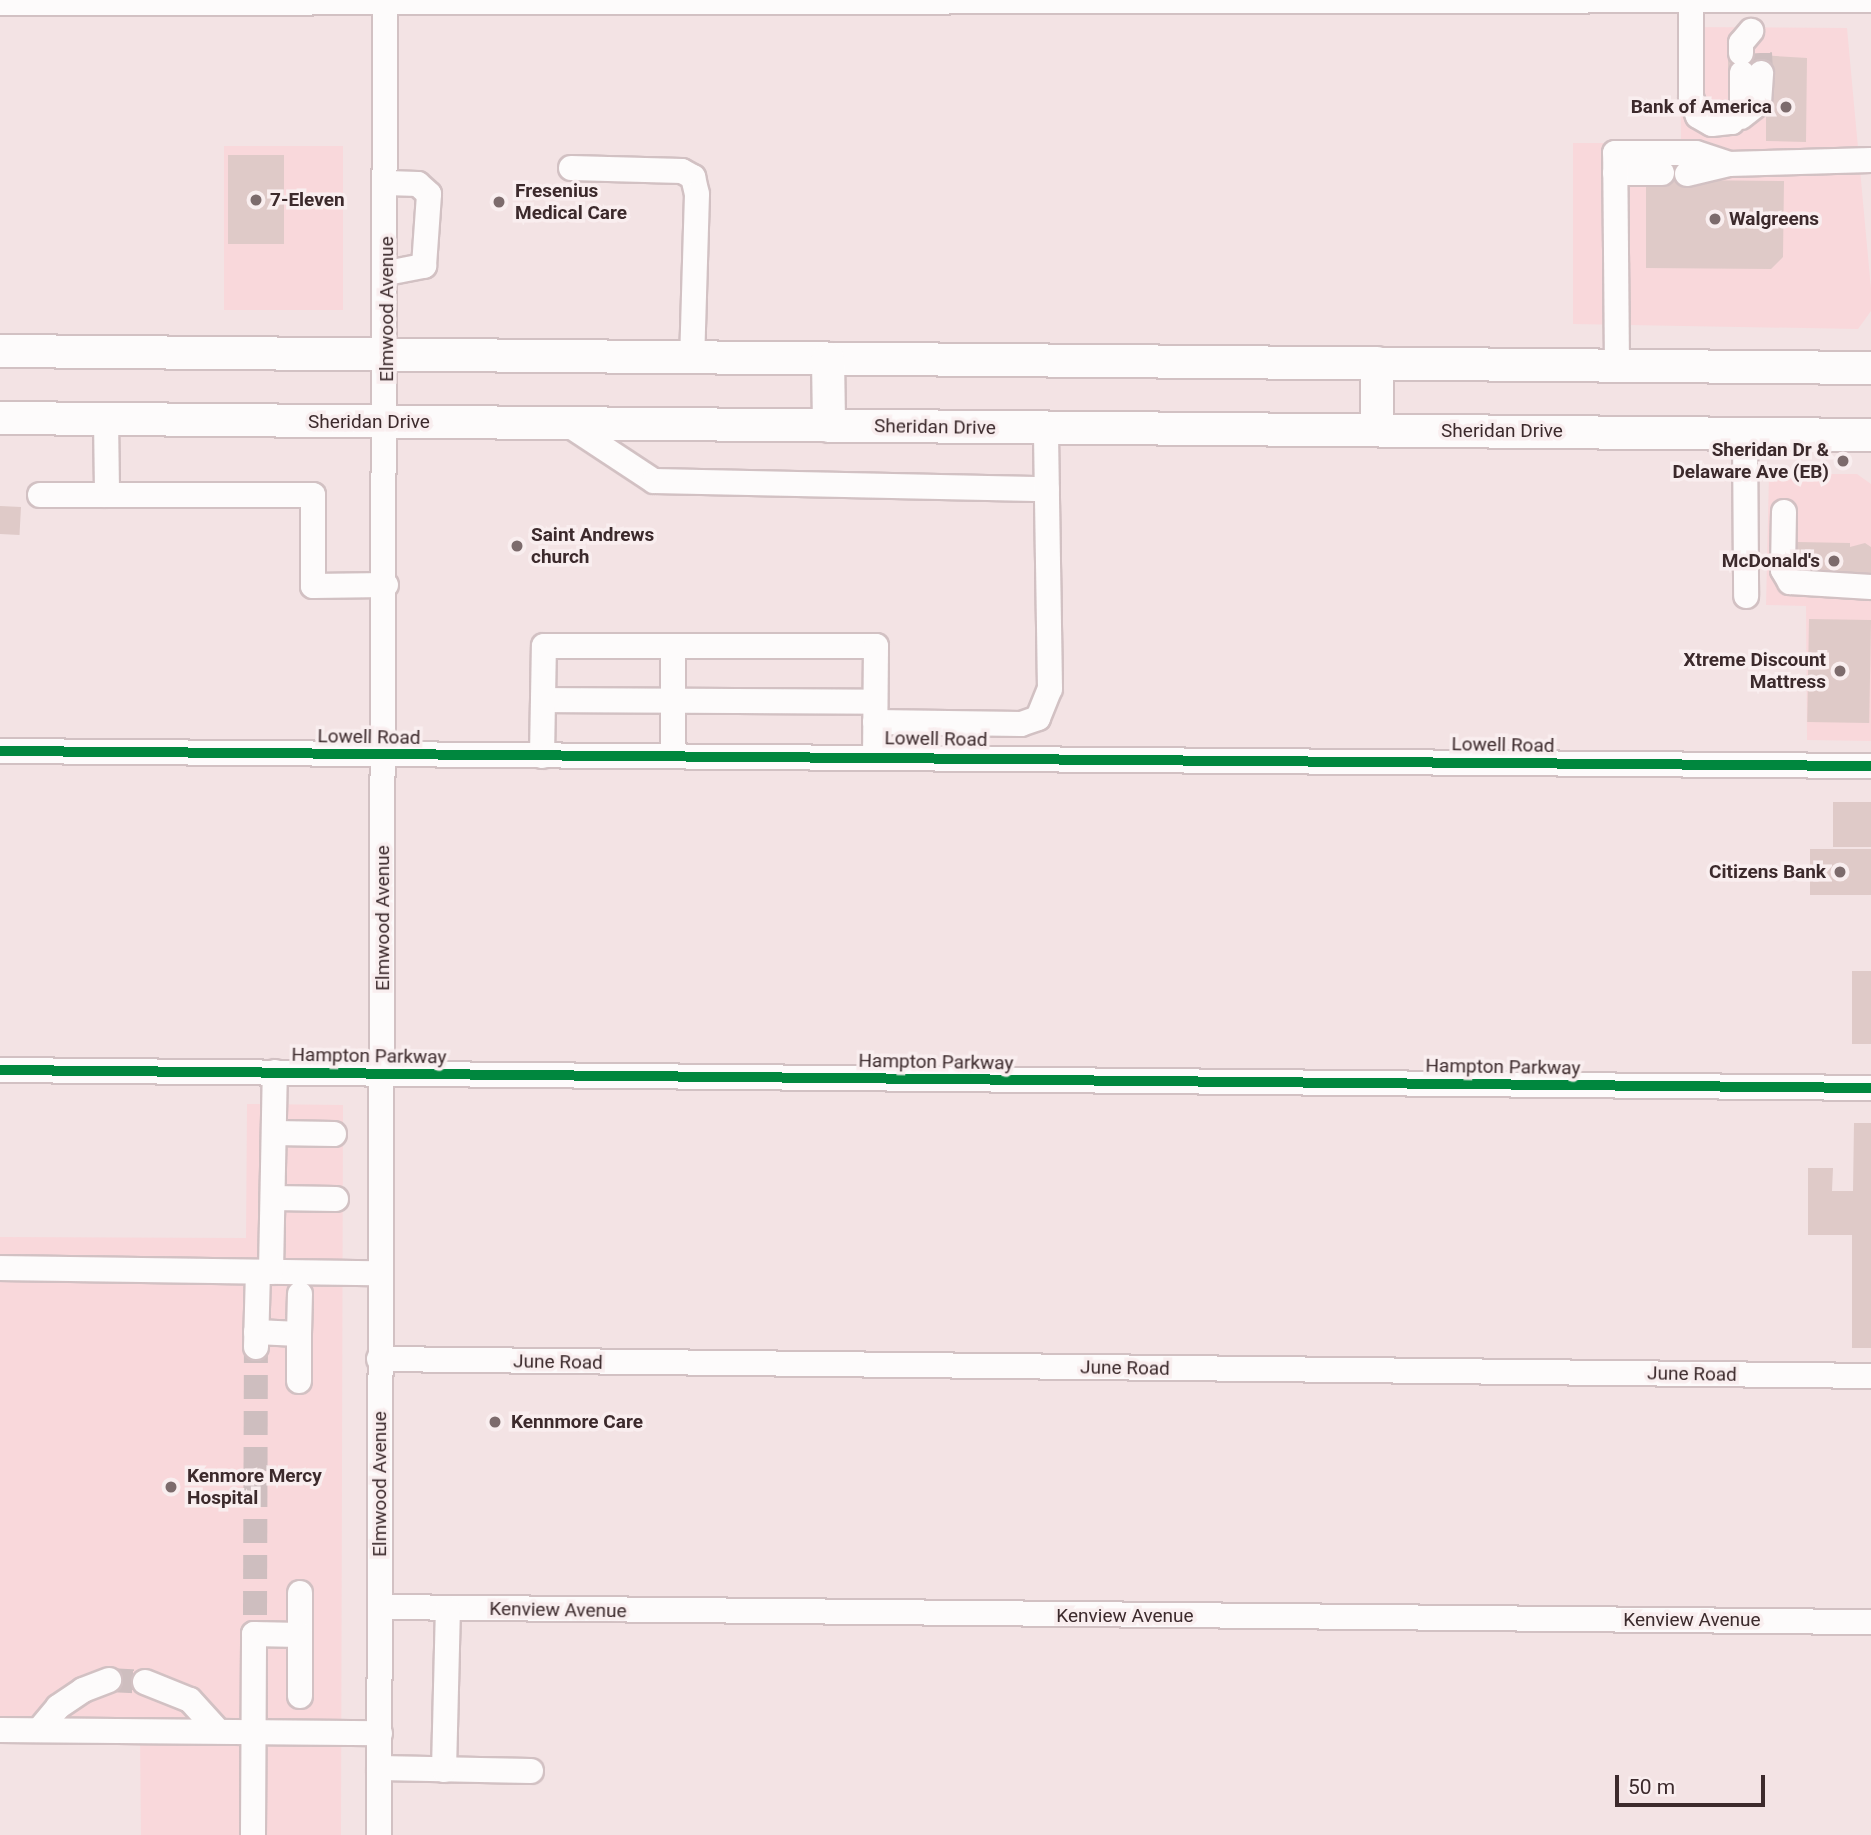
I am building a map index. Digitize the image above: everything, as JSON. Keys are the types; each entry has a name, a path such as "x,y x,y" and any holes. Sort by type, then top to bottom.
{"main road":[{"path":"0,351 1871,368"},
{"path":"828,359 829,426"},
{"path":"1377,363 1377,430"},
{"name":"Sheridan Drive","path":"0,418 1871,435"}],"street":[{"path":"1691,0 1693,107 1704,122 1737,119 1742,107 1751,59"},
{"path":"0,4 385,1 1871,0"},
{"name":"Elmwood Avenue","path":"379,1835 379,1360 386,586 385,1"},
{"path":"1615,163 1821,164 1871,160"},
{"path":"1615,163 1662,173"},
{"path":"1615,163 1617,365"},
{"path":"1687,174 1729,163"},
{"path":"571,169 682,171 693,177 692,358"},
{"path":"387,183 418,184 429,194 424,266 387,273"},
{"path":"106,419 107,495"},
{"path":"566,423 654,481 1047,489"},
{"path":"543,700 673,701 875,712 1021,724 1038,718 1050,689 1046,428"},
{"path":"1745,434 1746,596"},
{"path":"40,495 313,495 313,586 386,586"},
{"path":"1810,593 1791,593 1781,588 1773,571 1773,525 1784,512 1783,570 1790,582 1871,587"},
{"path":"542,756 544,646 876,646 875,756"},
{"path":"673,646 673,756"},
{"name":"Lowell Road","path":"0,751 1871,766"},
{"name":"Hampton Parkway","path":"0,1070 1871,1088"},
{"path":"275,1072 272,1198 256,1339 299,1334"},
{"path":"274,1133 334,1134"},
{"path":"272,1198 336,1199"},
{"path":"0,1268 380,1273"},
{"path":"299,1381 300,1294"},
{"name":"June Road","path":"379,1360 1871,1376"},
{"path":"300,1593 300,1696"},
{"name":"Kenview Avenue","path":"380,1607 1871,1622"},
{"path":"444,1770 448,1609"},
{"path":"253,1835 255,1624 300,1635"},
{"path":"39,1730 58,1707 83,1690 109,1680"},
{"path":"145,1682 190,1700 218,1731"},
{"path":"0,1730 380,1733"},
{"path":"379,1769 531,1772"}],"shaded area":[{"path":"1680,27 1847,28 1871,289 1871,311 1858,329 1573,324 1573,143 1681,143"},
{"path":"224,146 343,146 343,310 224,310"},
{"path":"1769,474 1857,474 1871,484 1871,741 1807,740 1806,606 1766,605"},
{"name":"Kenmore Mercy Hospital","path":"247,1104 343,1105 341,1835 141,1835 140,1735 0,1735 0,1237 246,1238"}],"building":[{"name":"Bank of America","path":"1728,53 1807,58 1806,142 1766,141 1766,73 1728,73"},
{"name":"7-Eleven","path":"228,155 284,155 284,244 228,244"},
{"name":"Walgreens","path":"1662,164 1687,164 1687,180 1784,181 1783,257 1771,269 1646,268 1646,179"},
{"path":"0,506 21,507 20,535 0,534"},
{"name":"McDonald's","path":"1797,542 1850,543 1850,547 1865,543 1871,547 1871,575 1796,577"},
{"name":"Xtreme Discount Mattress","path":"1809,619 1871,620 1869,723 1807,722"},
{"path":"1833,802 1871,802 1871,847 1833,847"},
{"name":"Citizens Bank","path":"1810,849 1871,849 1871,895 1810,895"},
{"path":"1852,971 1871,971 1871,1044 1852,1044"},
{"path":"1854,1123 1871,1123 1871,1348 1852,1348 1852,1235 1808,1235 1808,1168 1833,1168 1832,1191 1853,1191"}],"tunnel":[{"path":"1760,53 1761,73"},
{"path":"255,1615 256,1347"},
{"path":"109,1680 145,1682"}],"cycle path":[{"path":"0,751 1871,766"},
{"path":"0,1070 1871,1088"}],"place":[{"name":"Bank of America","path":"1786,107"},
{"name":"7-Eleven","path":"256,200"},
{"name":"Fresenius Medical Care","path":"499,202"},
{"name":"Walgreens","path":"1715,219"},
{"name":"Sheridan Dr & Delaware Ave (EB)","path":"1843,461"},
{"name":"Saint Andrews church","path":"517,546"},
{"name":"McDonald's","path":"1834,561"},
{"name":"Xtreme Discount Mattress","path":"1840,671"},
{"name":"Citizens Bank","path":"1840,872"},
{"name":"Kennmore Care","path":"495,1422"},
{"name":"Kenmore Mercy Hospital","path":"171,1487"}]}
